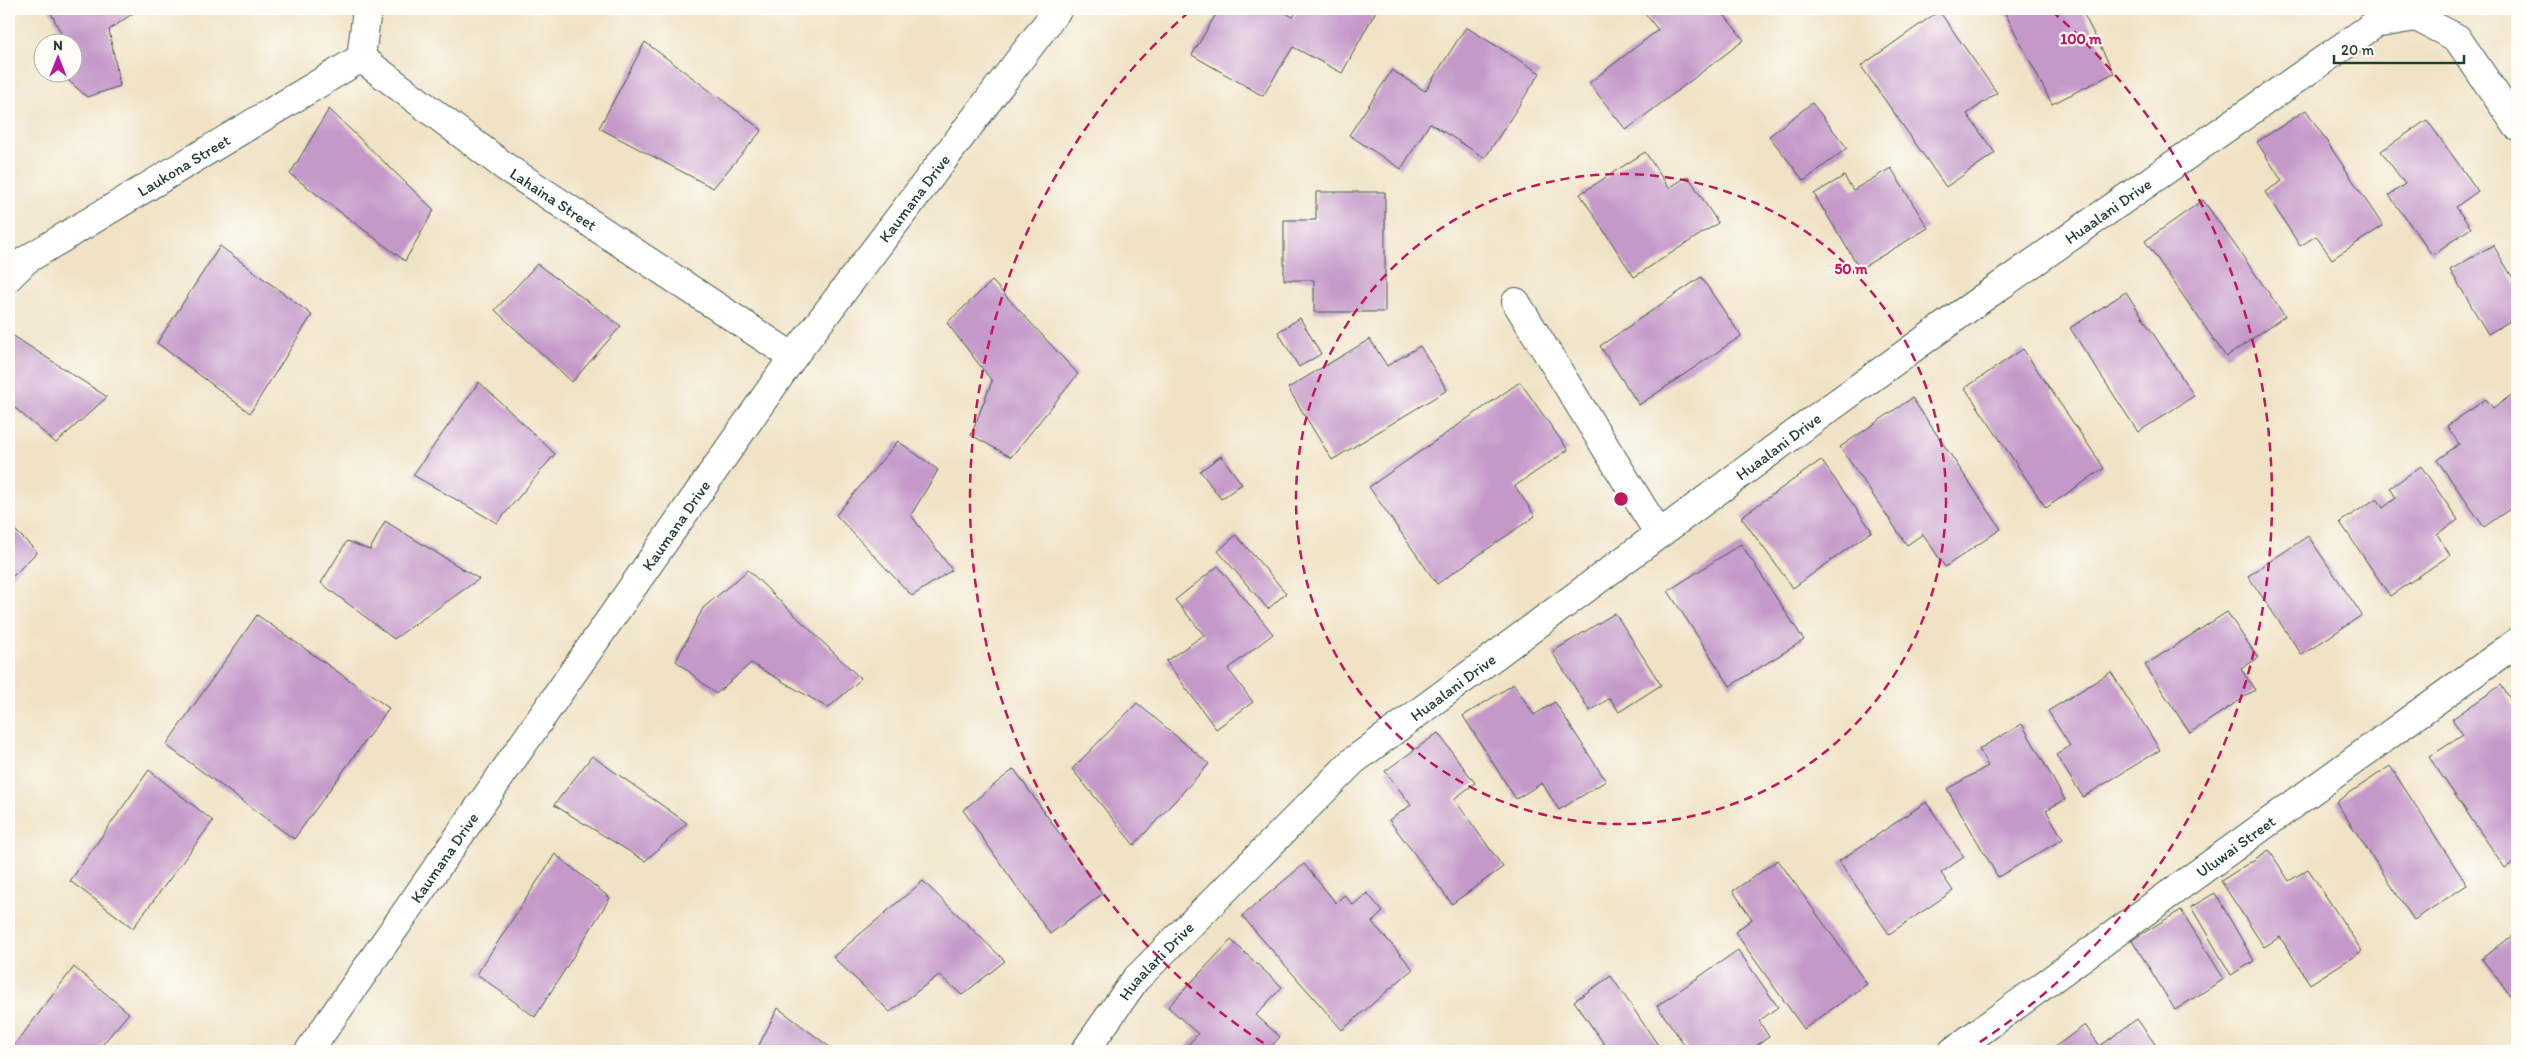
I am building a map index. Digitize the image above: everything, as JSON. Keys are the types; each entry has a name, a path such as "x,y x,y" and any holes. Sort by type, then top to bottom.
{"street":[{"path":"361,58 367,9"},
{"name":"Kaumana Drive","path":"309,1051 793,357 1058,9"},
{"name":"Huaalani Drive","path":"1086,1051 1135,980 1353,761 1659,534 1980,300 2375,24 2416,16 2457,38 2517,126"},
{"name":"Laukona Street","path":"9,277 26,260 292,102 361,58"},
{"name":"Lahaina Street","path":"361,58 504,166 793,357"},
{"path":"1516,302 1659,534"},
{"name":"Uluwai Street","path":"1953,1051 2517,642"}],"building":[{"path":"49,9 139,9 109,30 120,86 87,97 70,82 82,82 82,32 60,32"},
{"path":"1219,9 1279,9 1293,17 1298,9 1377,9 1342,73 1293,47 1263,96 1192,55"},
{"path":"1642,9 1725,9 1722,12 1744,40 1626,130 1589,83 1658,30"},
{"path":"2003,9 2081,9 2114,73 2052,104"},
{"path":"1939,11 1997,93 1967,114 1995,153 1946,187 1861,66"},
{"path":"1466,27 1540,73 1485,158 1430,123 1401,169 1349,135 1392,70 1425,91"},
{"path":"645,42 762,130 713,188 599,128"},
{"path":"1812,103 1847,148 1804,181 1769,136"},
{"path":"329,109 434,210 405,261 290,174"},
{"path":"2306,110 2383,226 2332,259 2316,236 2300,246 2265,192 2282,181 2257,142"},
{"path":"2427,120 2478,191 2456,207 2471,228 2432,255 2389,195 2405,184 2381,151"},
{"path":"1645,152 1669,188 1688,176 1718,223 1634,277 1580,194"},
{"path":"1891,168 1928,228 1860,269 1814,194 1844,176 1853,190"},
{"path":"1316,192 1385,192 1385,312 1314,312 1314,280 1284,280 1284,220 1316,220"},
{"path":"2203,200 2285,316 2226,357 2145,241"},
{"path":"2493,245 2517,285 2517,317 2488,334 2450,270"},
{"path":"220,246 312,315 250,413 157,343"},
{"path":"537,264 621,326 572,382 495,310"},
{"path":"1701,277 1741,336 1639,405 1600,346"},
{"path":"992,281 1078,374 1011,457 971,435 992,381 947,323"},
{"path":"2126,292 2194,396 2138,432 2070,328"},
{"path":"1300,318 1321,354 1299,367 1278,332"},
{"path":"9,333 107,397 56,443 9,403"},
{"path":"1370,339 1387,366 1420,346 1447,390 1332,460 1288,388"},
{"path":"2023,349 2104,468 2046,508 1965,388"},
{"path":"479,382 555,454 497,523 413,475"},
{"path":"1520,382 1568,450 1515,486 1535,516 1437,584 1369,487"},
{"path":"2513,394 2517,400 2517,504 2484,527 2437,460 2459,444 2447,426 2486,399 2493,408"},
{"path":"1912,398 2001,529 1945,567 1923,534 1907,545 1840,447"},
{"path":"898,441 938,470 911,515 952,570 912,596 836,515"},
{"path":"1221,456 1242,484 1221,499 1200,471"},
{"path":"1821,460 1872,531 1793,588 1741,517"},
{"path":"2421,466 2458,520 2437,534 2450,555 2390,596 2340,522 2377,498 2383,508 2396,498 2390,488"},
{"path":"385,521 479,579 394,639 321,583 347,541 370,550"},
{"path":"9,524 37,552 9,580"},
{"path":"1236,535 1286,593 1268,609 1218,551"},
{"path":"2308,536 2362,615 2302,655 2248,576"},
{"path":"1741,544 1804,640 1730,686 1668,591"},
{"path":"1218,566 1273,634 1228,669 1253,702 1216,729 1166,661 1204,635 1175,600"},
{"path":"748,570 861,679 828,708 751,663 716,694 676,661 703,608"},
{"path":"2227,612 2258,658 2241,669 2255,690 2190,733 2145,665"},
{"path":"1615,613 1661,685 1619,712 1610,698 1590,711 1552,652"},
{"path":"257,615 389,708 294,839 166,745"},
{"path":"2111,672 2160,750 2083,797 2056,755 2070,746 2048,711"},
{"path":"1514,684 1534,715 1555,702 1606,781 1559,810 1542,783 1516,799 1463,716"},
{"path":"2501,685 2517,709 2517,860 2505,868 2429,757 2463,735 2452,719"},
{"path":"1137,703 1209,764 1134,845 1072,769"},
{"path":"2022,724 2065,800 2046,810 2063,839 1998,877 1947,789 1988,766 1979,749"},
{"path":"1438,733 1475,783 1454,799 1503,867 1452,904 1389,820 1411,805 1385,771"},
{"path":"592,756 687,823 645,861 554,805"},
{"path":"2390,766 2467,885 2414,920 2336,802"},
{"path":"1014,769 1102,894 1050,934 963,810"},
{"path":"149,770 213,821 133,928 70,881"},
{"path":"1926,802 1964,857 1941,873 1953,891 1889,934 1839,861"},
{"path":"2269,850 2289,881 2308,869 2362,951 2310,984 2280,937 2264,947 2221,881"},
{"path":"555,854 610,898 535,1017 477,974"},
{"path":"1778,860 1867,984 1804,1029 1735,932 1752,919 1733,891"},
{"path":"1304,864 1336,903 1344,895 1353,905 1367,893 1383,912 1372,922 1413,969 1342,1030 1242,916"},
{"path":"923,881 1005,961 962,995 939,975 890,1012 833,957"},
{"path":"2215,893 2254,961 2231,975 2191,907"},
{"path":"2181,910 2224,979 2175,1010 2132,940"},
{"path":"2517,932 2517,1004 2482,959"},
{"path":"1231,940 1282,987 1256,1015 1280,1037 1267,1051 1182,1051 1198,1034 1168,1007"},
{"path":"1738,950 1778,1007 1759,1021 1769,1037 1748,1051 1689,1051 1657,1006"},
{"path":"74,967 129,1013 97,1051 10,1051"},
{"path":"1611,976 1662,1051 1609,1051 1574,1001"},
{"path":"778,1008 835,1051 756,1051"},
{"path":"2137,1019 2160,1051 2049,1051 2085,1025 2100,1046"}]}
